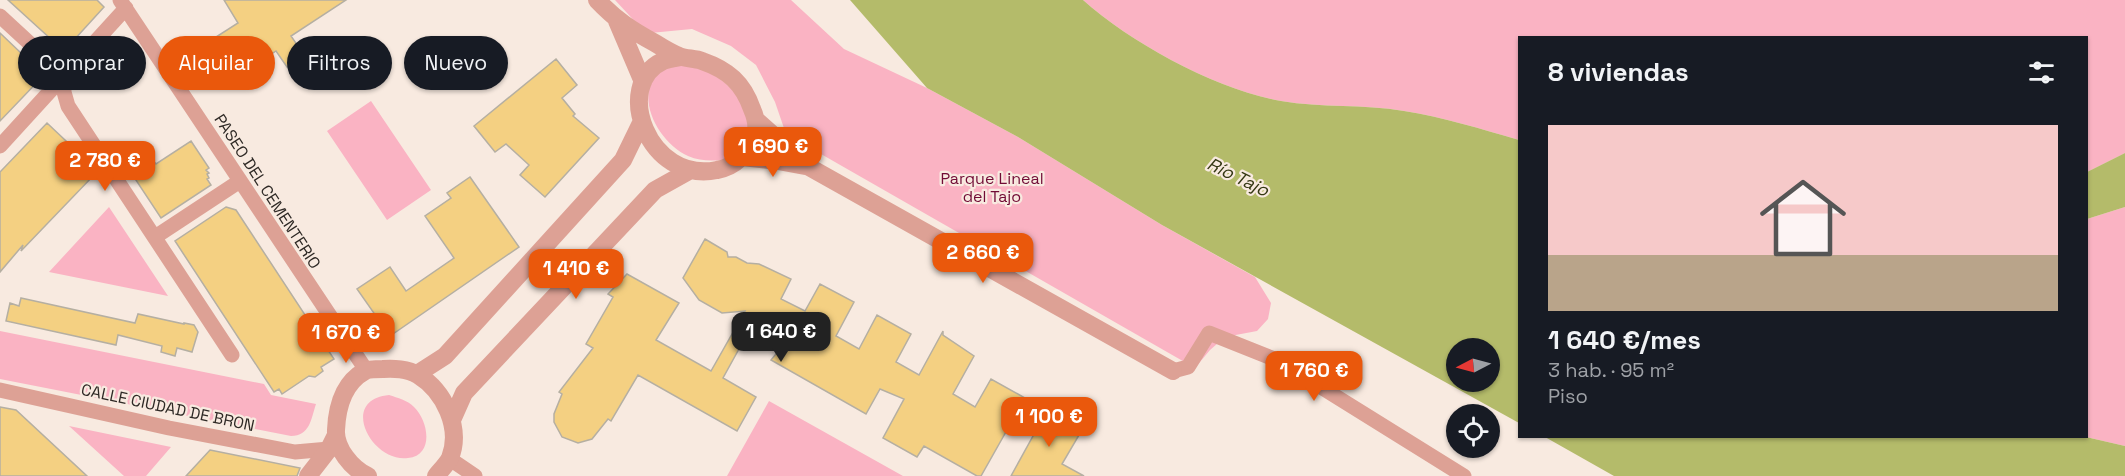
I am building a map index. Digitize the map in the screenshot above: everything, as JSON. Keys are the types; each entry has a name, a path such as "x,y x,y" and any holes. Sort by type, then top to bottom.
{"street":[{"path":"597,0 617,21 681,57 700,60 737,80 748,97 757,130 753,143 742,157 726,169 708,172 689,171 673,164 660,154 650,140 642,121 639,102 643,82 651,70 663,61 681,57"},
{"path":"96,36 123,4"},
{"name":"PASEO DEL CEMENTERIO","path":"123,4 366,370"},
{"path":"0,16 22,36"},
{"path":"617,21 643,82"},
{"path":"0,146 50,90"},
{"path":"64,90 68,106 232,355"},
{"path":"756,120 809,167 1173,370 1188,367 1209,333 1279,361 1464,476"},
{"path":"417,374 445,356 623,160 642,121"},
{"path":"742,157 778,160 809,167"},
{"path":"452,420 464,393 655,190 689,171"},
{"path":"155,237 240,181"},
{"path":"308,476 332,442 337,410 345,389 366,370 393,368 417,374 439,393 452,420 454,437 450,459 436,476"},
{"name":"CALLE CIUDAD DE BRON","path":"0,390 169,428 295,452 332,442"},
{"path":"332,442 358,472 368,476"},
{"path":"450,459 475,476"}],"green space":[{"name":"Parque Lineal del Tajo","path":"615,0 791,0 844,49 927,88 1018,137 1162,225 1255,277 1271,303 1268,319 1257,331 1225,337 1195,368 786,134 775,102 756,65 731,46 692,29 650,33 640,27"},
{"path":"1083,0 2125,0 2125,153 2088,172 2088,36 1518,36 1518,140 1448,120 1404,111 1373,107 1312,105 1256,95 1203,76 1150,48"},
{"path":"669,64 694,66 711,73 729,87 744,106 749,126 747,137 742,146 729,159 709,160 688,156 676,149 657,126 648,99 650,86 657,74"},
{"path":"371,101 431,190 387,220 327,131"},
{"path":"109,207 168,296 49,272"},
{"path":"2125,207 2125,446 2088,437 2088,219"},
{"path":"0,331 264,384 271,395 316,404 306,430 291,436 0,379"},
{"path":"389,395 411,405 423,420 425,444 417,455 408,458 395,457 383,451 373,442 366,430 363,418 365,408 374,399"},
{"path":"769,401 903,476 727,476"},
{"path":"69,426 171,447 146,476 124,476"}],"water":[{"name":"Río Tajo","path":"850,0 1083,0 1150,48 1203,76 1230,87 1281,101 1404,111 1448,120 1518,140 1518,422 1500,412 1500,404 1485,404 1463,392 1500,392 1500,338 1446,338 1446,383 1162,225 1018,137 927,88"},
{"path":"2125,153 2125,207 2088,219 2088,172"},
{"path":"2088,437 2125,446 2125,476 1614,476 1547,438"}],"building":[{"path":"8,0 97,0 104,7 78,36 48,36"},
{"path":"224,0 346,0 291,36 287,36 287,67 275,52 275,36 218,36 238,23"},
{"path":"0,33 18,50 18,90 30,90 0,121"},
{"path":"556,59 577,85 562,98 575,114 573,116 599,138 545,197 520,175 529,165 506,144 495,152 474,126"},
{"path":"47,123 83,157 95,174 21,251 23,245 0,272 0,172"},
{"path":"191,141 209,168 206,170 209,173 207,179 211,185 161,218 126,165 146,152 156,164"},
{"path":"470,177 519,247 390,336 357,289 390,267 406,291 454,258 425,216 451,198 447,193"},
{"path":"226,207 236,210 334,359 321,367 323,371 315,377 309,376 282,394 279,389 274,392 175,241"},
{"path":"705,239 727,252 728,257 759,264 791,279 781,299 805,311 820,284 854,302 836,336 859,349 877,315 911,334 896,362 919,375 943,331 943,335 974,356 953,394 975,407 991,379 1025,398 981,476 977,476 924,446 917,457 883,438 904,399 880,389 866,414 771,360 780,349 750,329 723,378 756,397 737,431 638,375 611,421 608,419 592,439 578,443 562,437 554,422 554,414 562,394 559,392 593,348 586,344 613,297 608,294 627,274 679,303 656,340 711,371 745,311 722,313 699,300 683,278"},
{"path":"21,298 135,323 138,314 194,325 198,332 192,352 177,348 175,356 161,352 162,346 118,335 116,345 6,321 10,303 19,306"},
{"path":"0,407 16,410 87,476 0,476"},
{"path":"1049,407 1082,430 1062,464 1084,476 1011,476"},
{"path":"210,450 300,468 297,476 186,476"}]}
